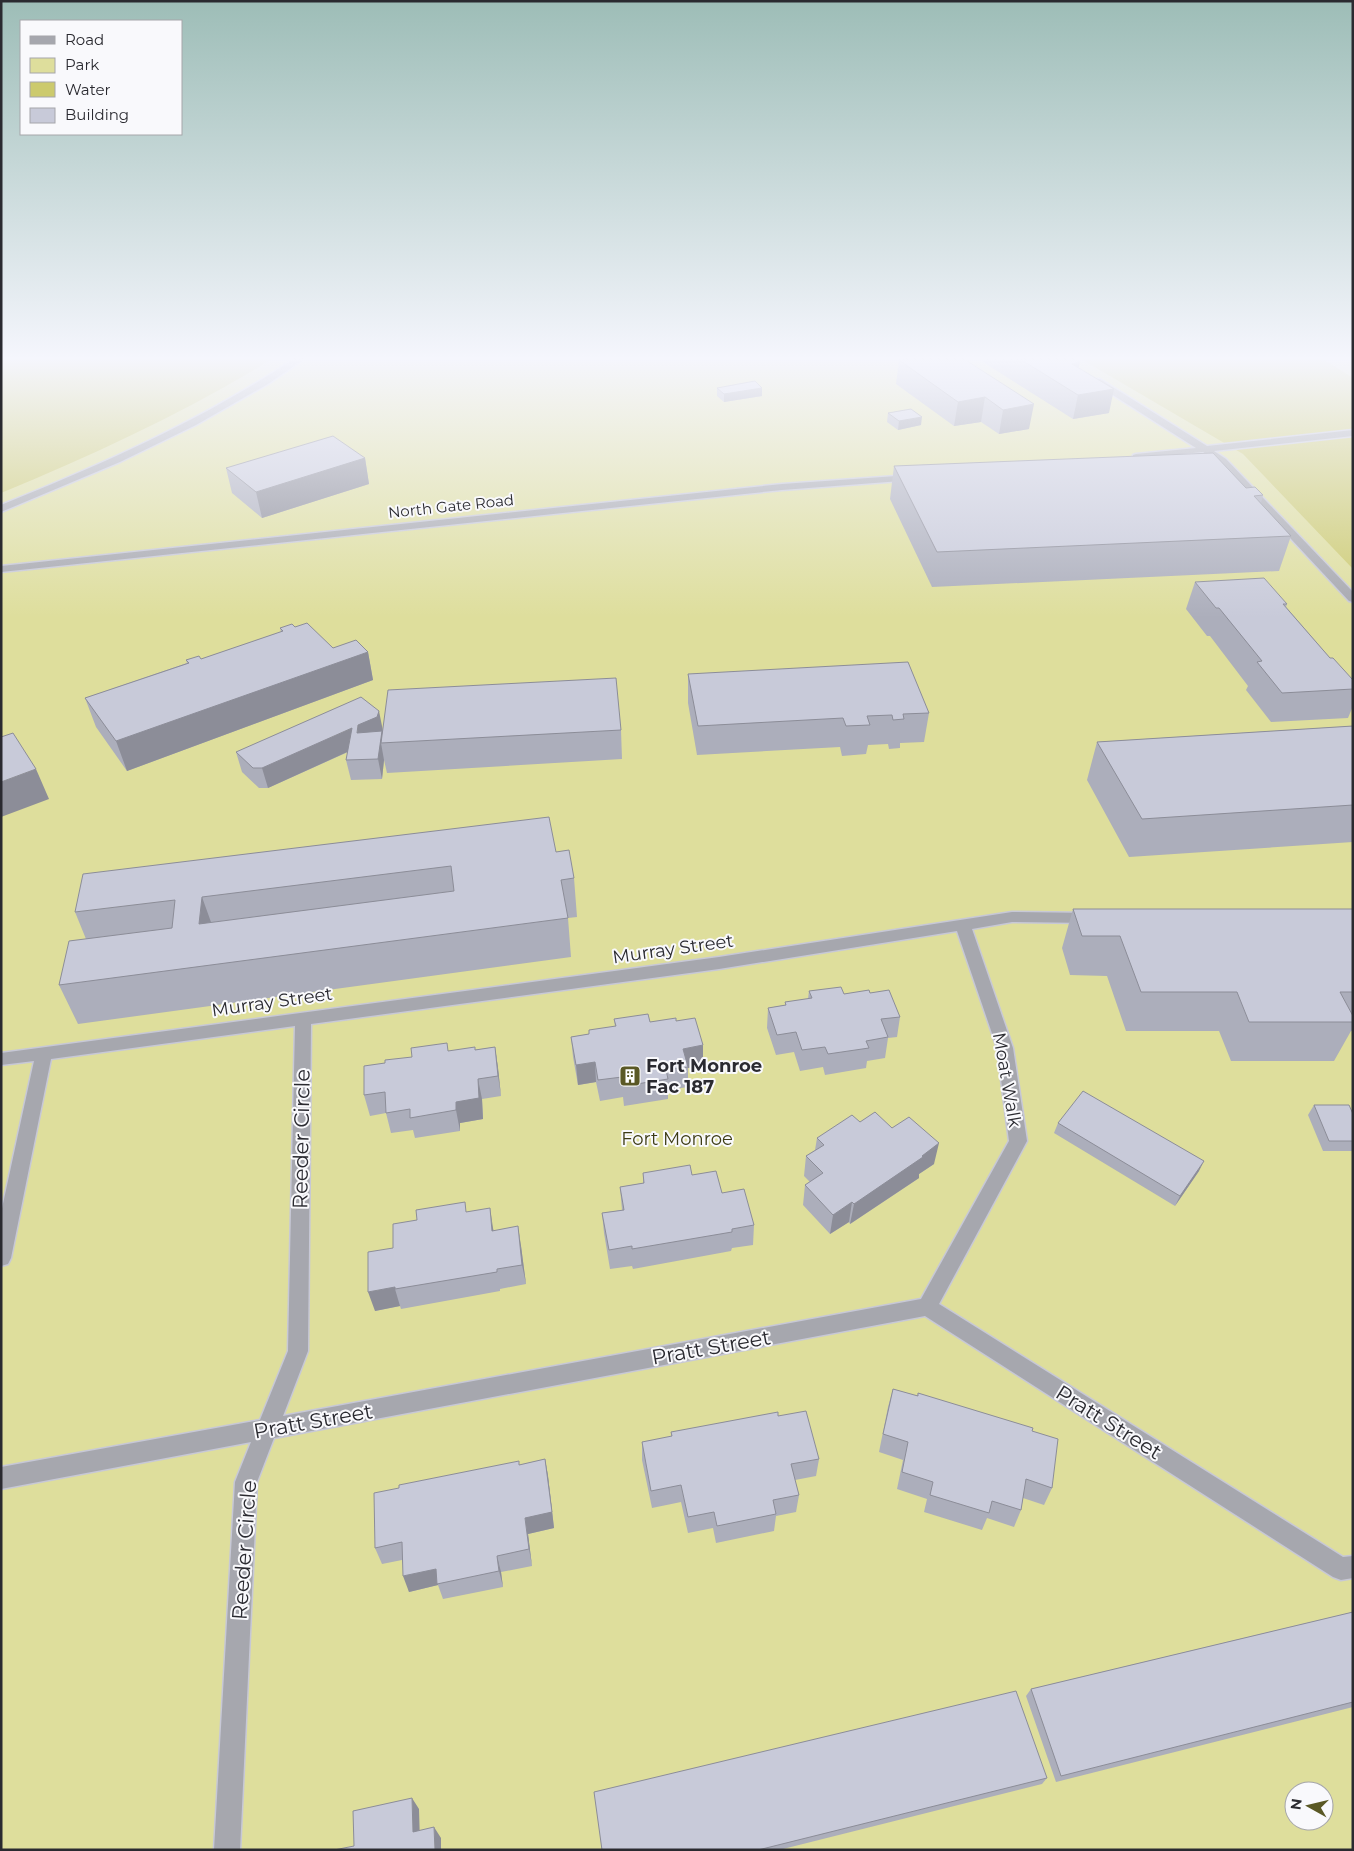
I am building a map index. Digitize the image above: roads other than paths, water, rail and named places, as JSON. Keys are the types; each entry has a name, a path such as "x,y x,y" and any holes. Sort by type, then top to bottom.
{"street":[{"path":"1,509 147,445"},
{"path":"1200,445 1223,461 1353,599"},
{"path":"1123,459 1237,445"},
{"name":"North Gate Road","path":"1,569 782,487 917,477"},
{"name":"Murray Street","path":"1,1059 719,964 1012,917 1103,918"},
{"name":"Moat Walk","path":"927,1308 1018,1141 1005,1048 963,924"},
{"name":"Reeder Circle","path":"227,1850 246,1482 298,1351 303,1018"},
{"path":"1,1258 44,1053"},
{"name":"Pratt Street","path":"1,1478 927,1308 1341,1569 1353,1566"}],"water":[{"path":"1,445 109,445 71,463 1,493"},
{"path":"1228,445 1353,445 1353,569 1243,454"}],"place":[{"name":"Fort Monroe Fac 187","path":"630,1076"}],"park label":[{"name":"Fort Monroe","path":"677,1139"}]}
